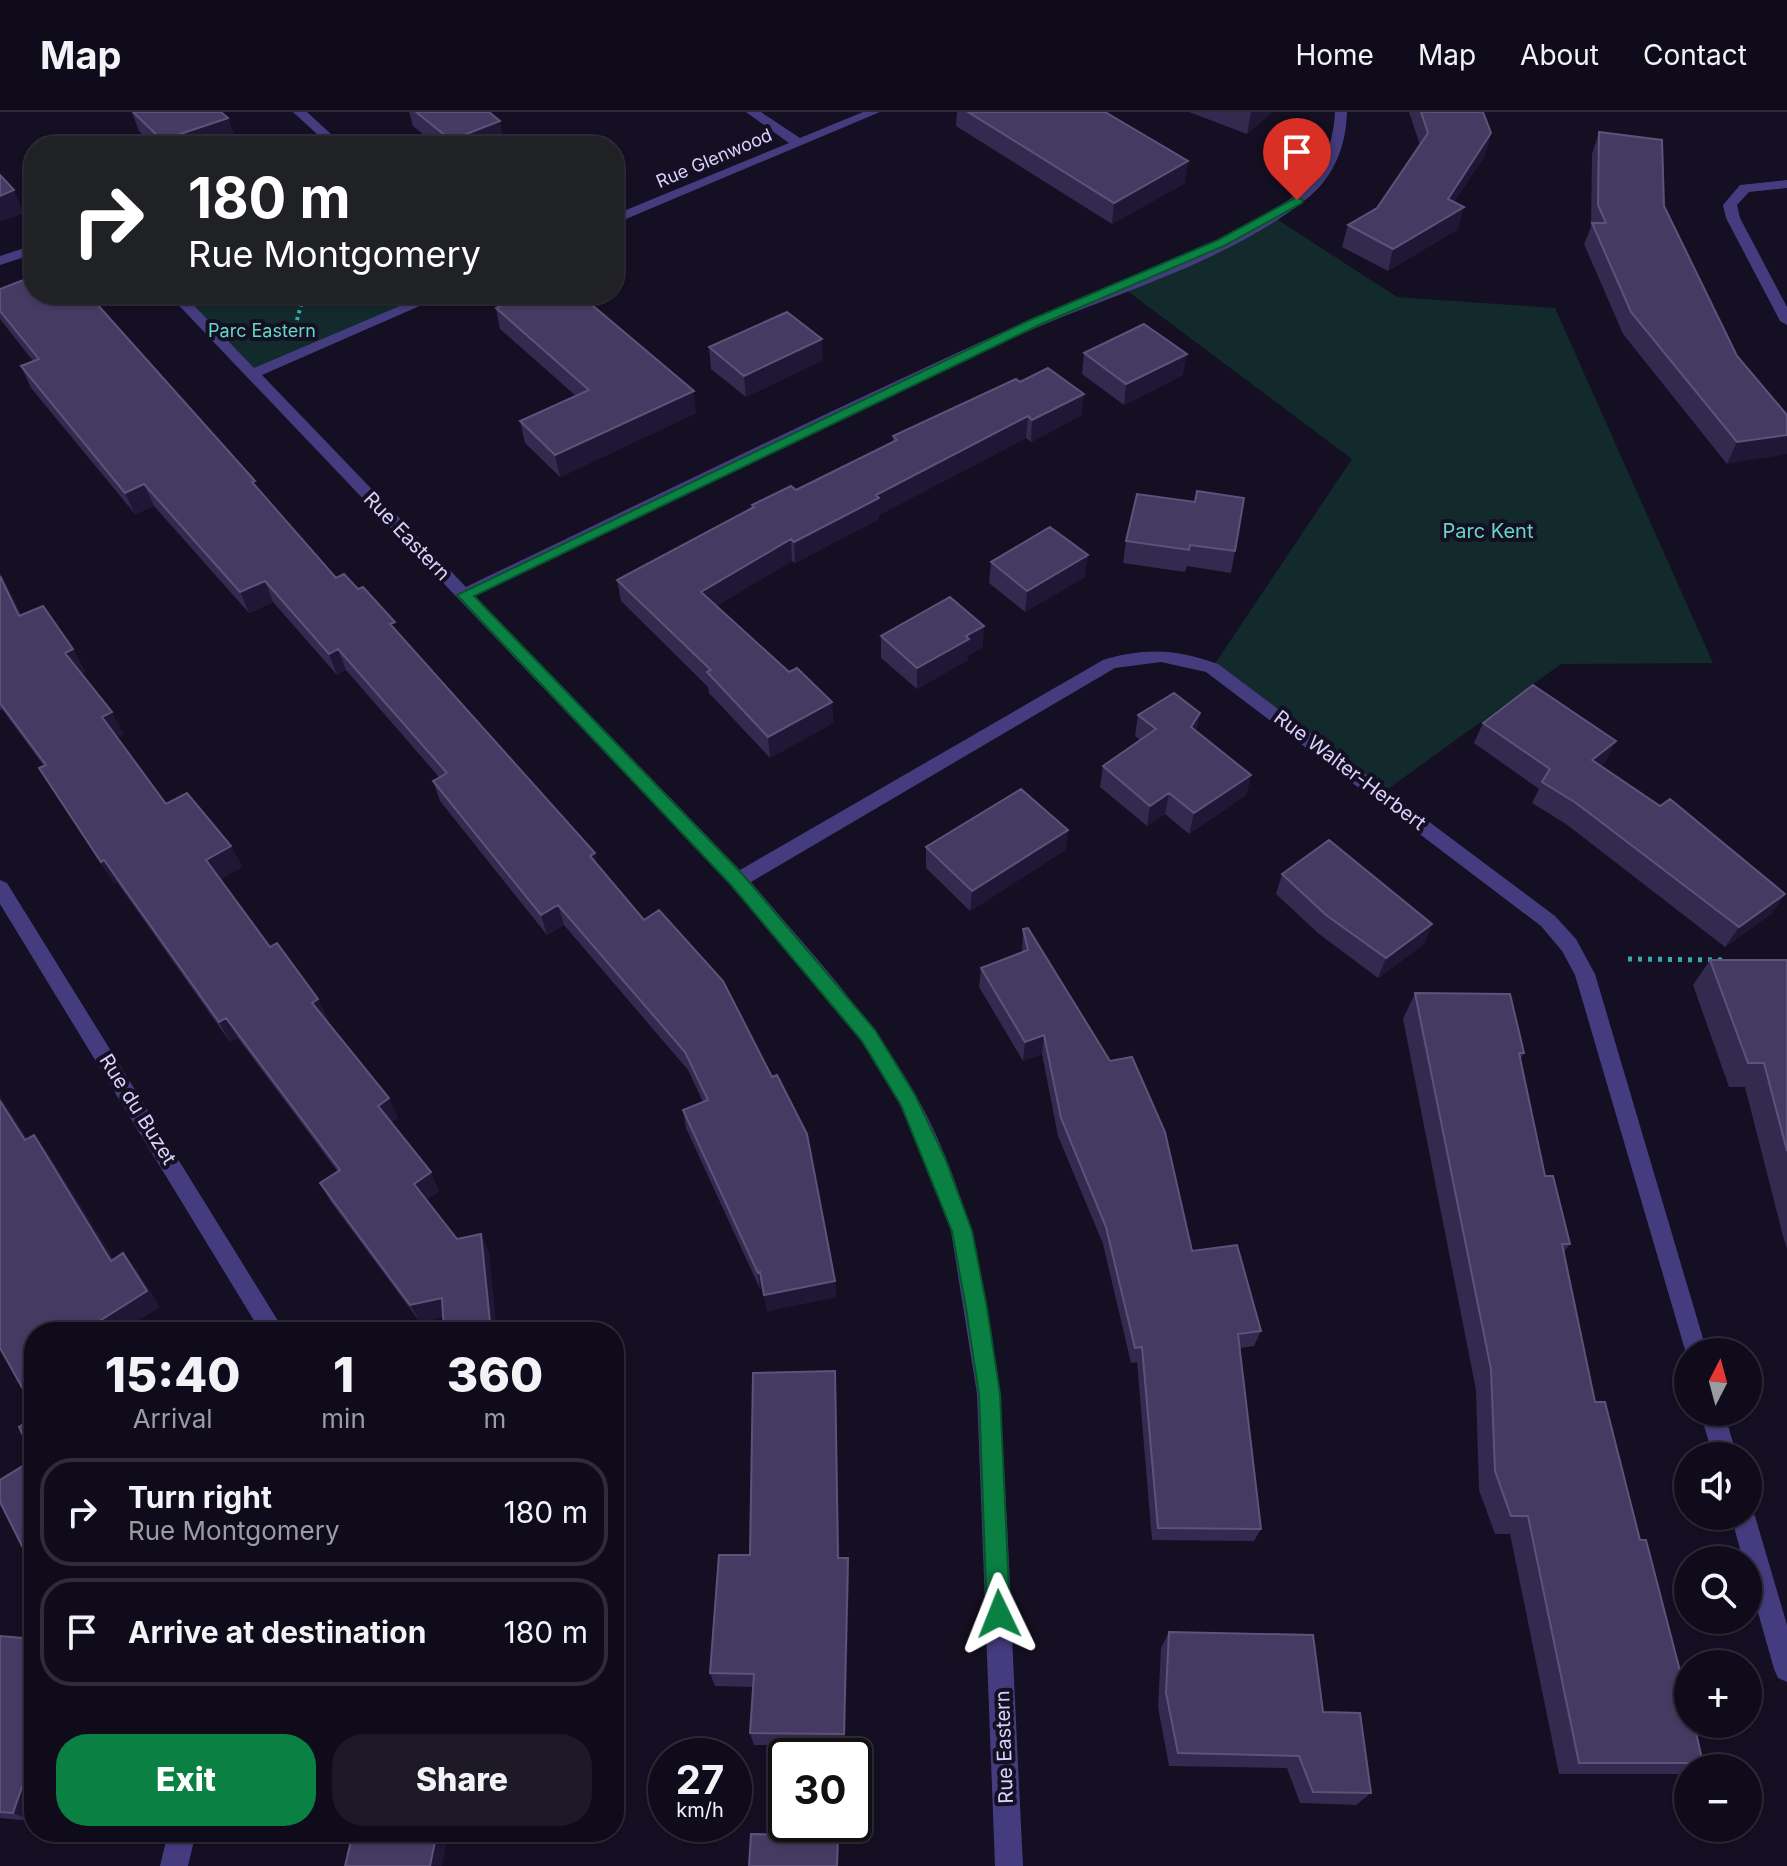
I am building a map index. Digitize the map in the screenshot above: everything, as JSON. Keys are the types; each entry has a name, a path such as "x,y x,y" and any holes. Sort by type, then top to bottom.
{"street":[{"path":"299,112 327,136"},
{"path":"752,112 797,142"},
{"name":"Rue Glenwood","path":"624,216 874,112"},
{"path":"464,595 1035,322 1173,265 1272,216 1316,184 1330,165 1338,145 1341,112"},
{"path":"1787,184 1745,188 1730,205 1733,218 1787,321"},
{"path":"0,261 24,253"},
{"name":"Rue Eastern","path":"185,304 738,880 869,1036 908,1100 935,1158 962,1231 989,1394 1009,1866"},
{"path":"252,374 416,304"},
{"name":"Rue Walter-Herbert","path":"738,880 1109,664 1132,656 1161,654 1186,658 1212,668 1548,921 1569,945 1585,974 1691,1338"},
{"name":"Rue du Buzet","path":"0,888 268,1322"},
{"path":"1747,1530 1787,1669"},
{"path":"174,1866 180,1842"}],"path":[{"path":"294,331 301,304"},
{"path":"1628,959 1723,960"}],"green space":[{"name":"Parc Kent","path":"1272,216 1397,297 1555,308 1713,663 1561,664 1381,794 1212,668 1352,459 1122,287"},
{"name":"Parc Eastern","path":"185,304 416,304 252,374"}],"building":[{"path":"133,112 221,112 228,118 174,136 158,136"},
{"path":"416,112 489,112 500,121 461,136 446,136"},
{"path":"968,112 1105,112 1188,161 1114,203"},
{"path":"1421,112 1483,112 1491,133 1448,199 1464,207 1393,249 1348,225 1377,208 1428,133"},
{"path":"1599,132 1662,140 1664,206 1737,356 1787,415 1787,435 1737,442 1631,312 1592,223 1606,223 1598,205"},
{"path":"0,175 14,190 0,196"},
{"path":"24,280 24,304 97,304 255,481 252,482 336,578 344,574 358,589 363,587 395,622 390,624 595,853 590,856 644,920 659,910 723,981 772,1077 777,1075 807,1134 835,1281 764,1295 760,1272 683,1110 708,1100 685,1052 558,905 541,915 433,781 447,773 338,649 329,654 265,581 240,592 144,484 125,493 21,366 39,359 0,311 0,289"},
{"path":"505,304 591,304 694,391 555,455 520,421 589,390 496,308"},
{"path":"787,312 822,339 744,376 709,347"},
{"path":"1144,324 1187,354 1126,384 1084,353"},
{"path":"1048,368 1084,394 1032,420 1028,416 876,495 879,498 794,542 791,539 701,592 789,672 797,668 832,702 768,737 707,672 711,670 617,580 754,507 752,505 791,486 796,490 897,440 893,436 1016,379 1020,382"},
{"path":"1197,491 1244,498 1235,551 1190,545 1189,550 1126,541 1137,494 1195,502"},
{"path":"1050,527 1088,555 1027,591 991,562"},
{"path":"0,576 19,616 43,606 73,649 65,653 112,712 102,717 166,804 187,793 231,846 206,860 270,947 277,943 318,999 312,1003 389,1098 378,1106 431,1172 414,1184 457,1239 481,1234 490,1322 443,1322 442,1298 410,1305 320,1183 340,1170 226,1018 219,1022 104,860 101,862 39,768 46,765 0,703"},
{"path":"950,597 984,626 966,636 969,639 917,668 881,636"},
{"path":"1533,685 1616,741 1592,760 1660,806 1670,799 1785,894 1739,927 1576,803 1542,782 1550,769 1483,723"},
{"path":"1174,693 1200,713 1191,727 1251,775 1194,813 1169,793 1150,806 1103,766 1156,729 1138,715"},
{"path":"1021,789 1068,830 972,891 926,847"},
{"path":"1329,840 1432,924 1386,958 1326,915 1282,874"},
{"path":"1028,928 1110,1061 1132,1057 1165,1132 1192,1251 1237,1245 1261,1331 1238,1334 1261,1529 1158,1528 1142,1347 1135,1348 1106,1227 1061,1118 1044,1035 1025,1042 981,968 1028,950 1023,929"},
{"path":"1710,960 1787,960 1787,1151 1764,1063 1748,1063"},
{"path":"1415,993 1510,994 1524,1053 1519,1053 1545,1176 1553,1176 1570,1244 1562,1244 1595,1402 1605,1402 1640,1540 1646,1540 1675,1650 1674,1738 1697,1738 1701,1754 1674,1754 1674,1763 1579,1763 1528,1516 1511,1516 1495,1471 1491,1369"},
{"path":"0,1101 25,1140 34,1135 111,1261 123,1253 147,1291 98,1322 24,1322 24,1391 0,1348"},
{"path":"835,1371 838,1558 848,1558 844,1734 750,1733 754,1674 710,1673 719,1555 750,1555 753,1373"},
{"path":"24,1465 24,1550 0,1502 0,1480"},
{"path":"1169,1632 1313,1635 1323,1712 1360,1713 1371,1793 1313,1792 1299,1756 1178,1753 1166,1693"},
{"path":"0,1636 24,1638 24,1781 13,1813 0,1812"},
{"path":"752,1834 768,1834 768,1842 838,1842 837,1866 749,1866"},
{"path":"351,1842 435,1842 430,1866 345,1866"}],"route":[{"path":"999,1614 989,1394 977,1308 962,1231 935,1158 908,1100 869,1036 738,880 464,595 1035,322 1222,242 1297,200"}]}
